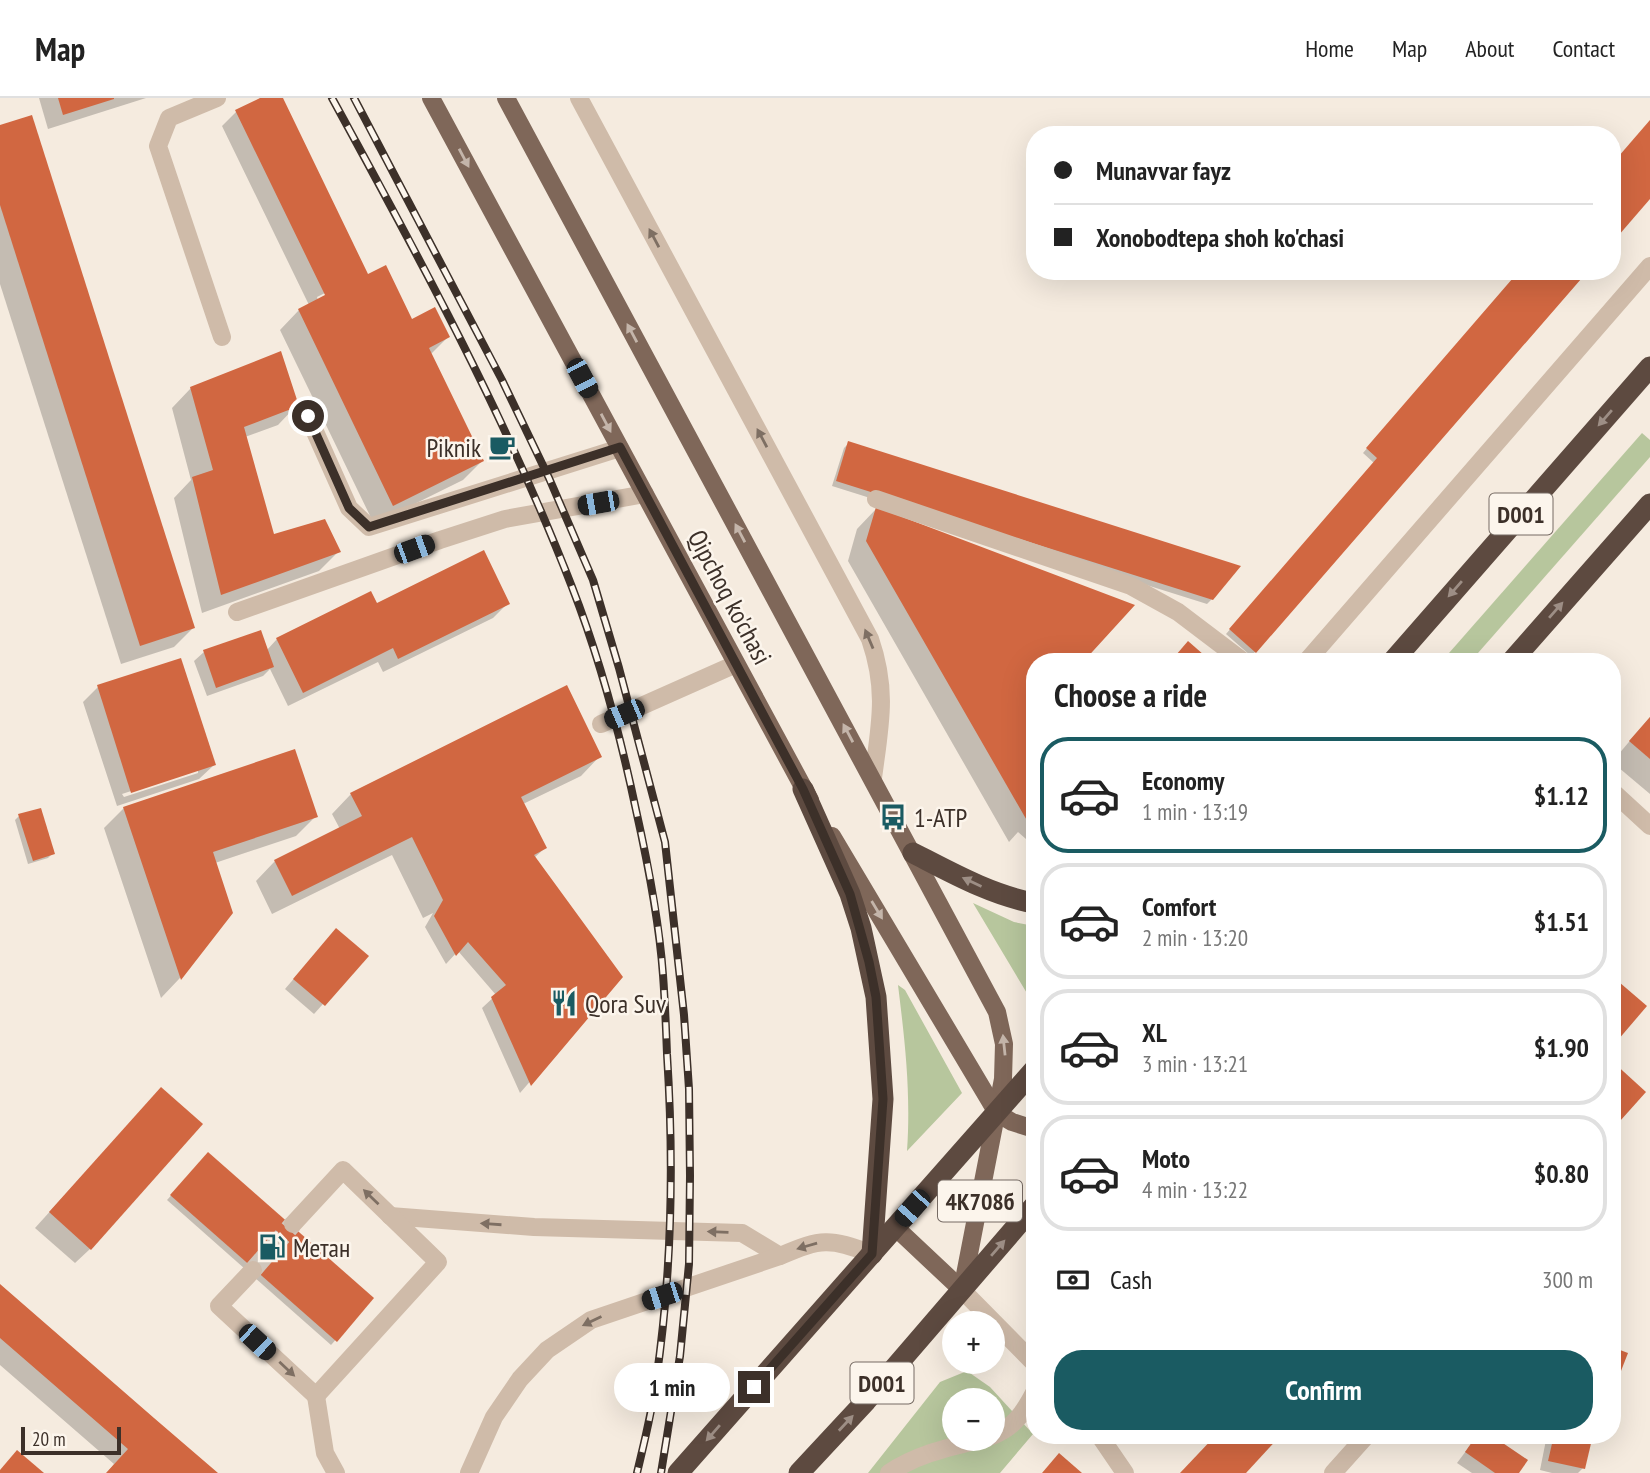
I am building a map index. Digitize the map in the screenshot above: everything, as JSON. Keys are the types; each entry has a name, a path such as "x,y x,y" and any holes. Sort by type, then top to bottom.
{"highway":[{"name":"D001","path":"1400,653 1650,366"},
{"path":"1519,653 1650,503"},
{"path":"803,789 850,894 876,997 883,1099 872,1254"},
{"path":"913,853 978,885 1026,901"},
{"path":"678,1473 1026,1079"},
{"name":"D001","path":"799,1473 866,1401 1026,1215"}],"main road":[{"name":"Qipchoq ko'chasi","path":"431,98 803,789 997,1112"},
{"name":"Qipchoq ko'chasi","path":"506,98 997,1012 1005,1062 962,1290"},
{"path":"997,1112 1012,1122 1026,1126"},
{"path":"895,1227 962,1290"}],"street":[{"path":"217,98 169,118 158,146 222,337"},
{"path":"579,98 870,639 880,672 882,699 873,778"},
{"path":"1314,653 1650,266"},
{"path":"308,416 349,508 369,527 620,447"},
{"path":"237,612 505,519 645,495"},
{"path":"876,499 1130,586 1178,612 1232,653"},
{"path":"601,723 736,664"},
{"path":"1621,799 1650,826"},
{"path":"293,1224 343,1170 438,1262 316,1396"},
{"path":"390,1216 534,1227 742,1233 780,1256"},
{"path":"469,1473 494,1417 520,1379 547,1350 591,1320 806,1245 836,1241 872,1254"},
{"path":"253,1270 219,1306 316,1396 325,1454 336,1473"},
{"path":"962,1290 1026,1355"},
{"path":"1005,1430 1021,1417 1026,1408"},
{"path":"1105,1444 1125,1473"},
{"path":"1333,1473 1359,1444"},
{"path":"888,1473 905,1462 942,1449"}],"green space":[{"path":"1642,433 1650,440 1650,457 1478,653 1449,653"},
{"path":"973,903 1014,922 1026,924 1026,992"},
{"path":"898,985 905,990 962,1093 907,1151 908,1088"},
{"path":"960,1374 971,1374 991,1388 942,1388 942,1451 1005,1451 1005,1403 1026,1426 1026,1442 1000,1473 868,1473 940,1382"}],"building":[{"path":"58,98 114,98 114,99 63,115"},
{"path":"260,98 283,98 368,274 386,265 412,319 435,307 450,337 429,348 484,461 393,506 298,309 325,295 235,110"},
{"path":"32,115 195,628 140,646 0,205 0,125"},
{"path":"1650,120 1650,199 1621,233 1621,154"},
{"path":"1511,280 1580,280 1256,653 1229,629 1377,458 1366,448"},
{"path":"281,351 299,406 244,427 274,534 325,519 341,552 221,595 192,477 213,470 190,387"},
{"path":"848,441 1241,566 1213,600 836,481"},
{"path":"876,507 1135,605 1091,653 1026,653 1026,819 866,541"},
{"path":"484,550 510,604 398,659 393,648 303,693 276,638 371,591 377,603"},
{"path":"261,630 274,667 216,688 203,650"},
{"path":"1188,641 1202,653 1178,653"},
{"path":"181,658 216,765 131,793 97,685"},
{"path":"567,685 602,757 521,797 547,848 534,855 623,977 531,1086 491,997 506,985 468,942 456,956 434,916 443,900 412,837 292,896 274,860 362,816 350,793"},
{"path":"1650,717 1650,759 1629,741"},
{"path":"295,749 318,817 213,852 233,913 181,980 123,807"},
{"path":"41,808 55,854 33,861 18,814"},
{"path":"336,928 369,956 325,1006 293,979"},
{"path":"1621,984 1647,1006 1621,1036"},
{"path":"1621,1069 1646,1092 1621,1120"},
{"path":"161,1087 203,1124 91,1250 49,1212"},
{"name":"Метан","path":"208,1152 374,1298 337,1342 170,1195"},
{"path":"0,1284 218,1473 106,1473 128,1449 0,1338"},
{"path":"1621,1350 1628,1353 1621,1371"},
{"path":"1207,1444 1273,1444 1246,1473 1180,1473"},
{"path":"1471,1444 1504,1444 1528,1460 1519,1473 1495,1473 1465,1452"},
{"path":"1552,1444 1591,1444 1585,1469 1548,1461"},
{"path":"17,1450 44,1473 0,1473"},
{"path":"1059,1453 1082,1473 1042,1473"}],"tunnel":[{"path":"253,1270 293,1224"}],"railway":[{"path":"332,98 460,338 519,461 592,642 630,782 649,871 661,954 670,1136 670,1218 665,1300 654,1393 637,1473"},
{"path":"354,98 502,380 549,478 593,580 665,842 684,1015 689,1089 690,1176 689,1264 680,1356 661,1473"}],"place":[{"name":"Piknik","path":"502,447"},
{"name":"1-ATP","path":"893,817"},
{"name":"Qora Suv","path":"564,1003"},
{"name":"Метан","path":"272,1247"}],"route":[{"path":"308,416 349,508 369,527 620,447 803,789 850,894 876,997 883,1067 883,1099 872,1254 754,1387"}]}
